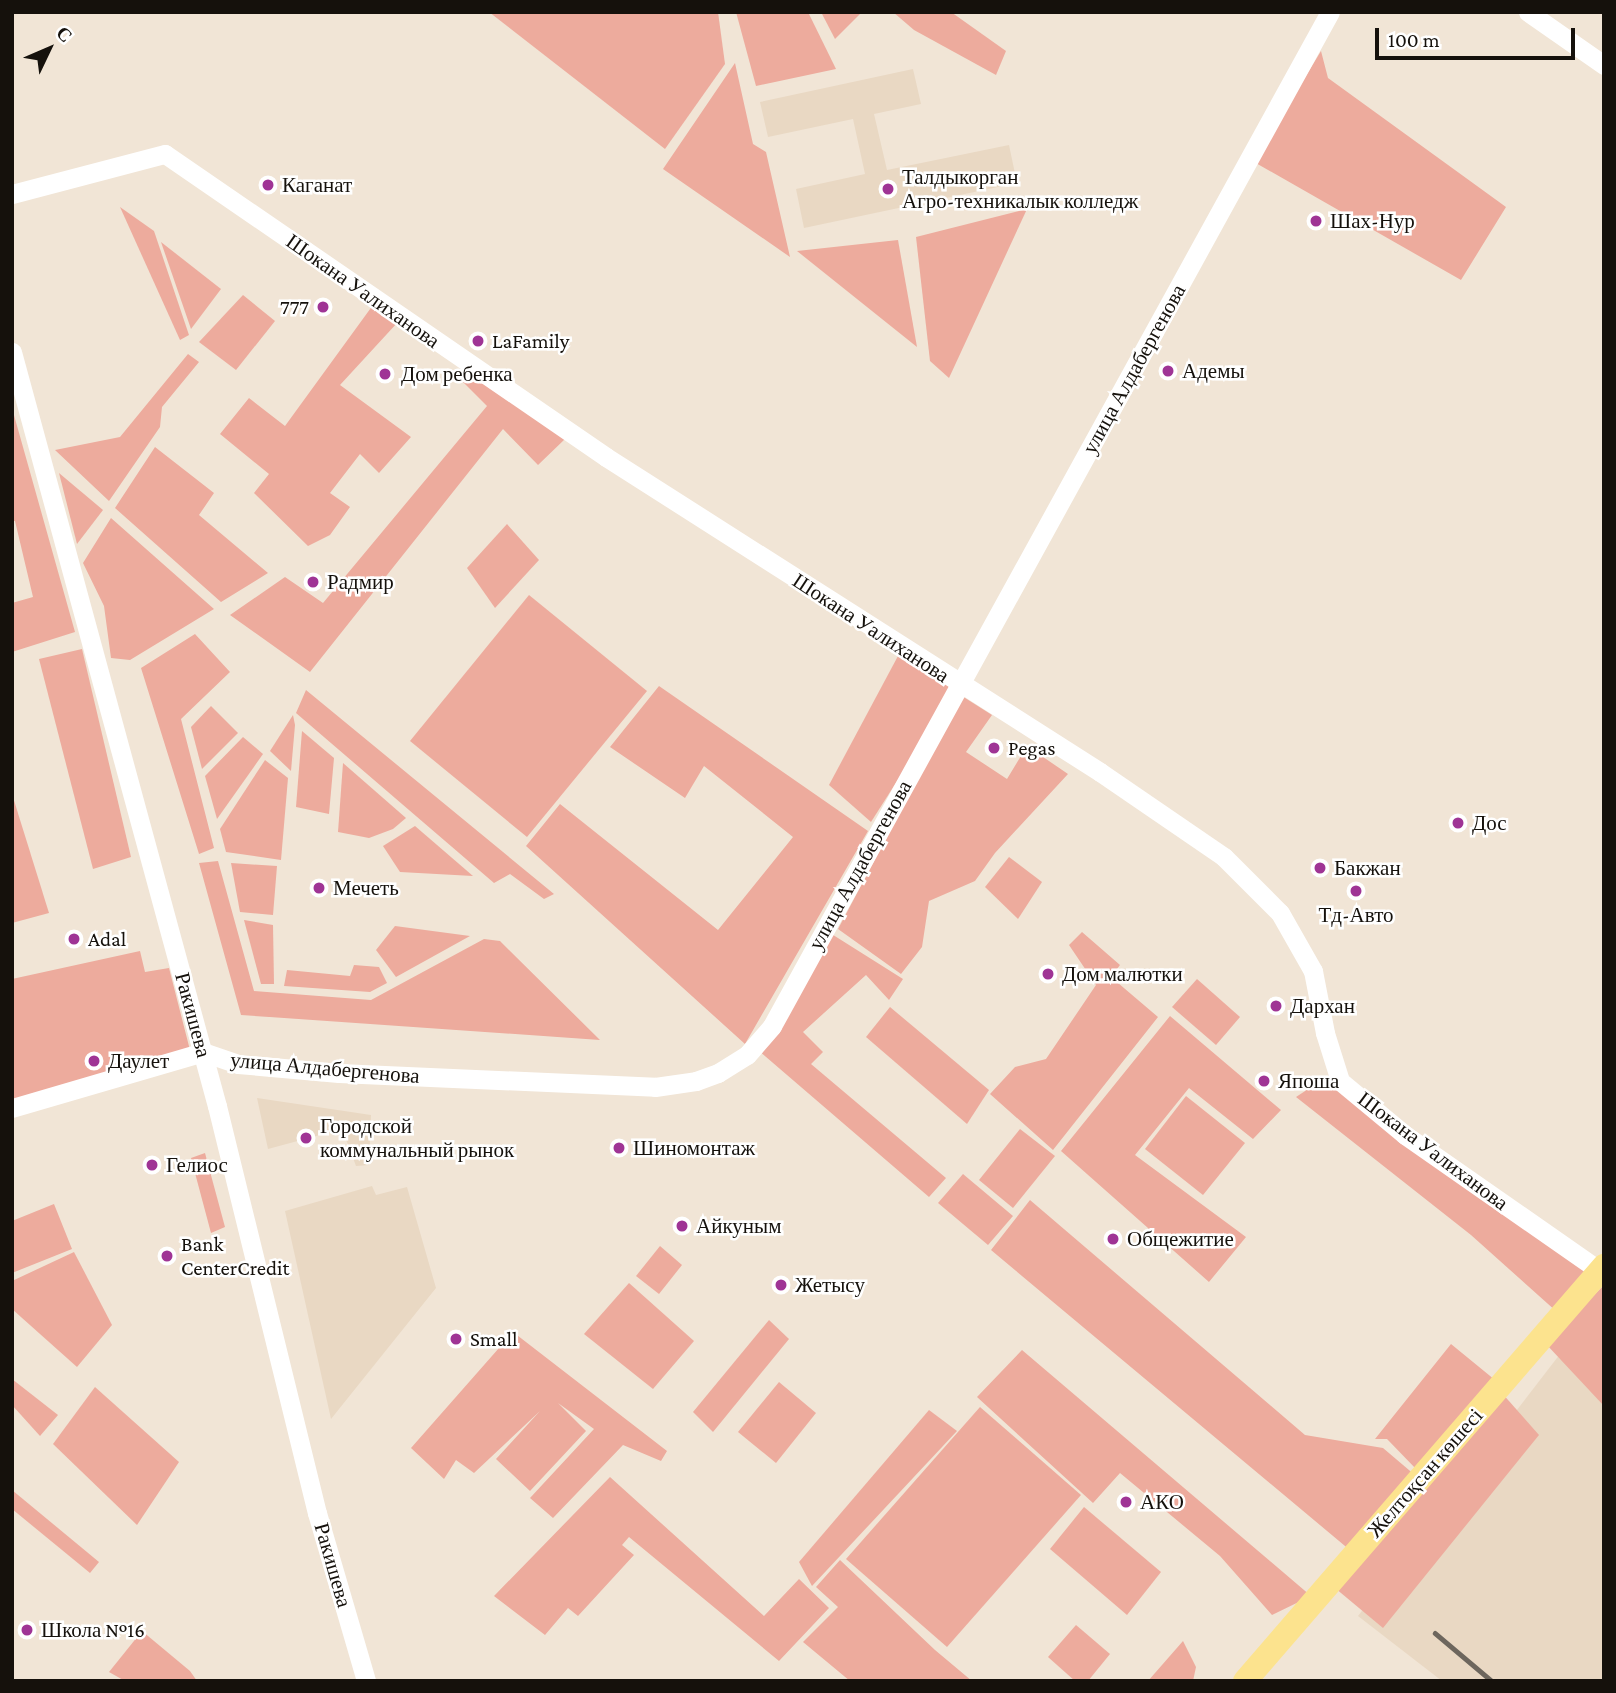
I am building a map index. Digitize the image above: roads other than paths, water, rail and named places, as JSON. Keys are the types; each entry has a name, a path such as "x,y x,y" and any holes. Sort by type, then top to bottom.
{"main road":[{"name":"Желтоқсан көшесі","path":"1245,1681 1602,1270"}],"street":[{"name":"улица Алдабергенова","path":"12,1108 203,1052 238,1064 339,1073 655,1087 696,1081 718,1073 747,1055 772,1026 1330,12"},
{"path":"1528,12 1604,65"},
{"name":"Шокана Уалиханова","path":"12,194 164,154 606,457 958,684 1100,772 1224,857 1280,913 1313,971 1325,1033 1340,1081 1405,1135 1602,1270"},
{"name":"Ракишева","path":"12,352 203,1052 317,1513 366,1681"}],"railway":[{"path":"1435,1633 1492,1681"}],"place":[{"name":"Каганат","path":"268,185"},
{"name":"Талдыкорган Агро-техникалык колледж","path":"888,189"},
{"name":"Шах-Нур","path":"1316,221"},
{"name":"777","path":"323,307"},
{"name":"LaFamily","path":"478,341"},
{"name":"Адемы","path":"1168,371"},
{"name":"Дом ребенка","path":"385,374"},
{"name":"Радмир","path":"313,582"},
{"name":"Pegas","path":"994,748"},
{"name":"Дос","path":"1458,823"},
{"name":"Бакжан","path":"1320,868"},
{"name":"Мечеть","path":"319,888"},
{"name":"Тд-Авто","path":"1356,891"},
{"name":"Adal","path":"74,939"},
{"name":"Дом малютки","path":"1048,974"},
{"name":"Дархан","path":"1276,1006"},
{"name":"Даулет","path":"94,1061"},
{"name":"Япоша","path":"1264,1081"},
{"name":"Городской коммунальный рынок","path":"306,1138"},
{"name":"Шиномонтаж","path":"619,1148"},
{"name":"Гелиос","path":"152,1165"},
{"name":"Айкуным","path":"682,1226"},
{"name":"Общежитие","path":"1113,1239"},
{"name":"Bank CenterCredit","path":"167,1256"},
{"name":"Жетысу","path":"781,1285"},
{"name":"Small","path":"456,1339"},
{"name":"АКО","path":"1126,1502"},
{"name":"Школа №16","path":"27,1630"}]}
